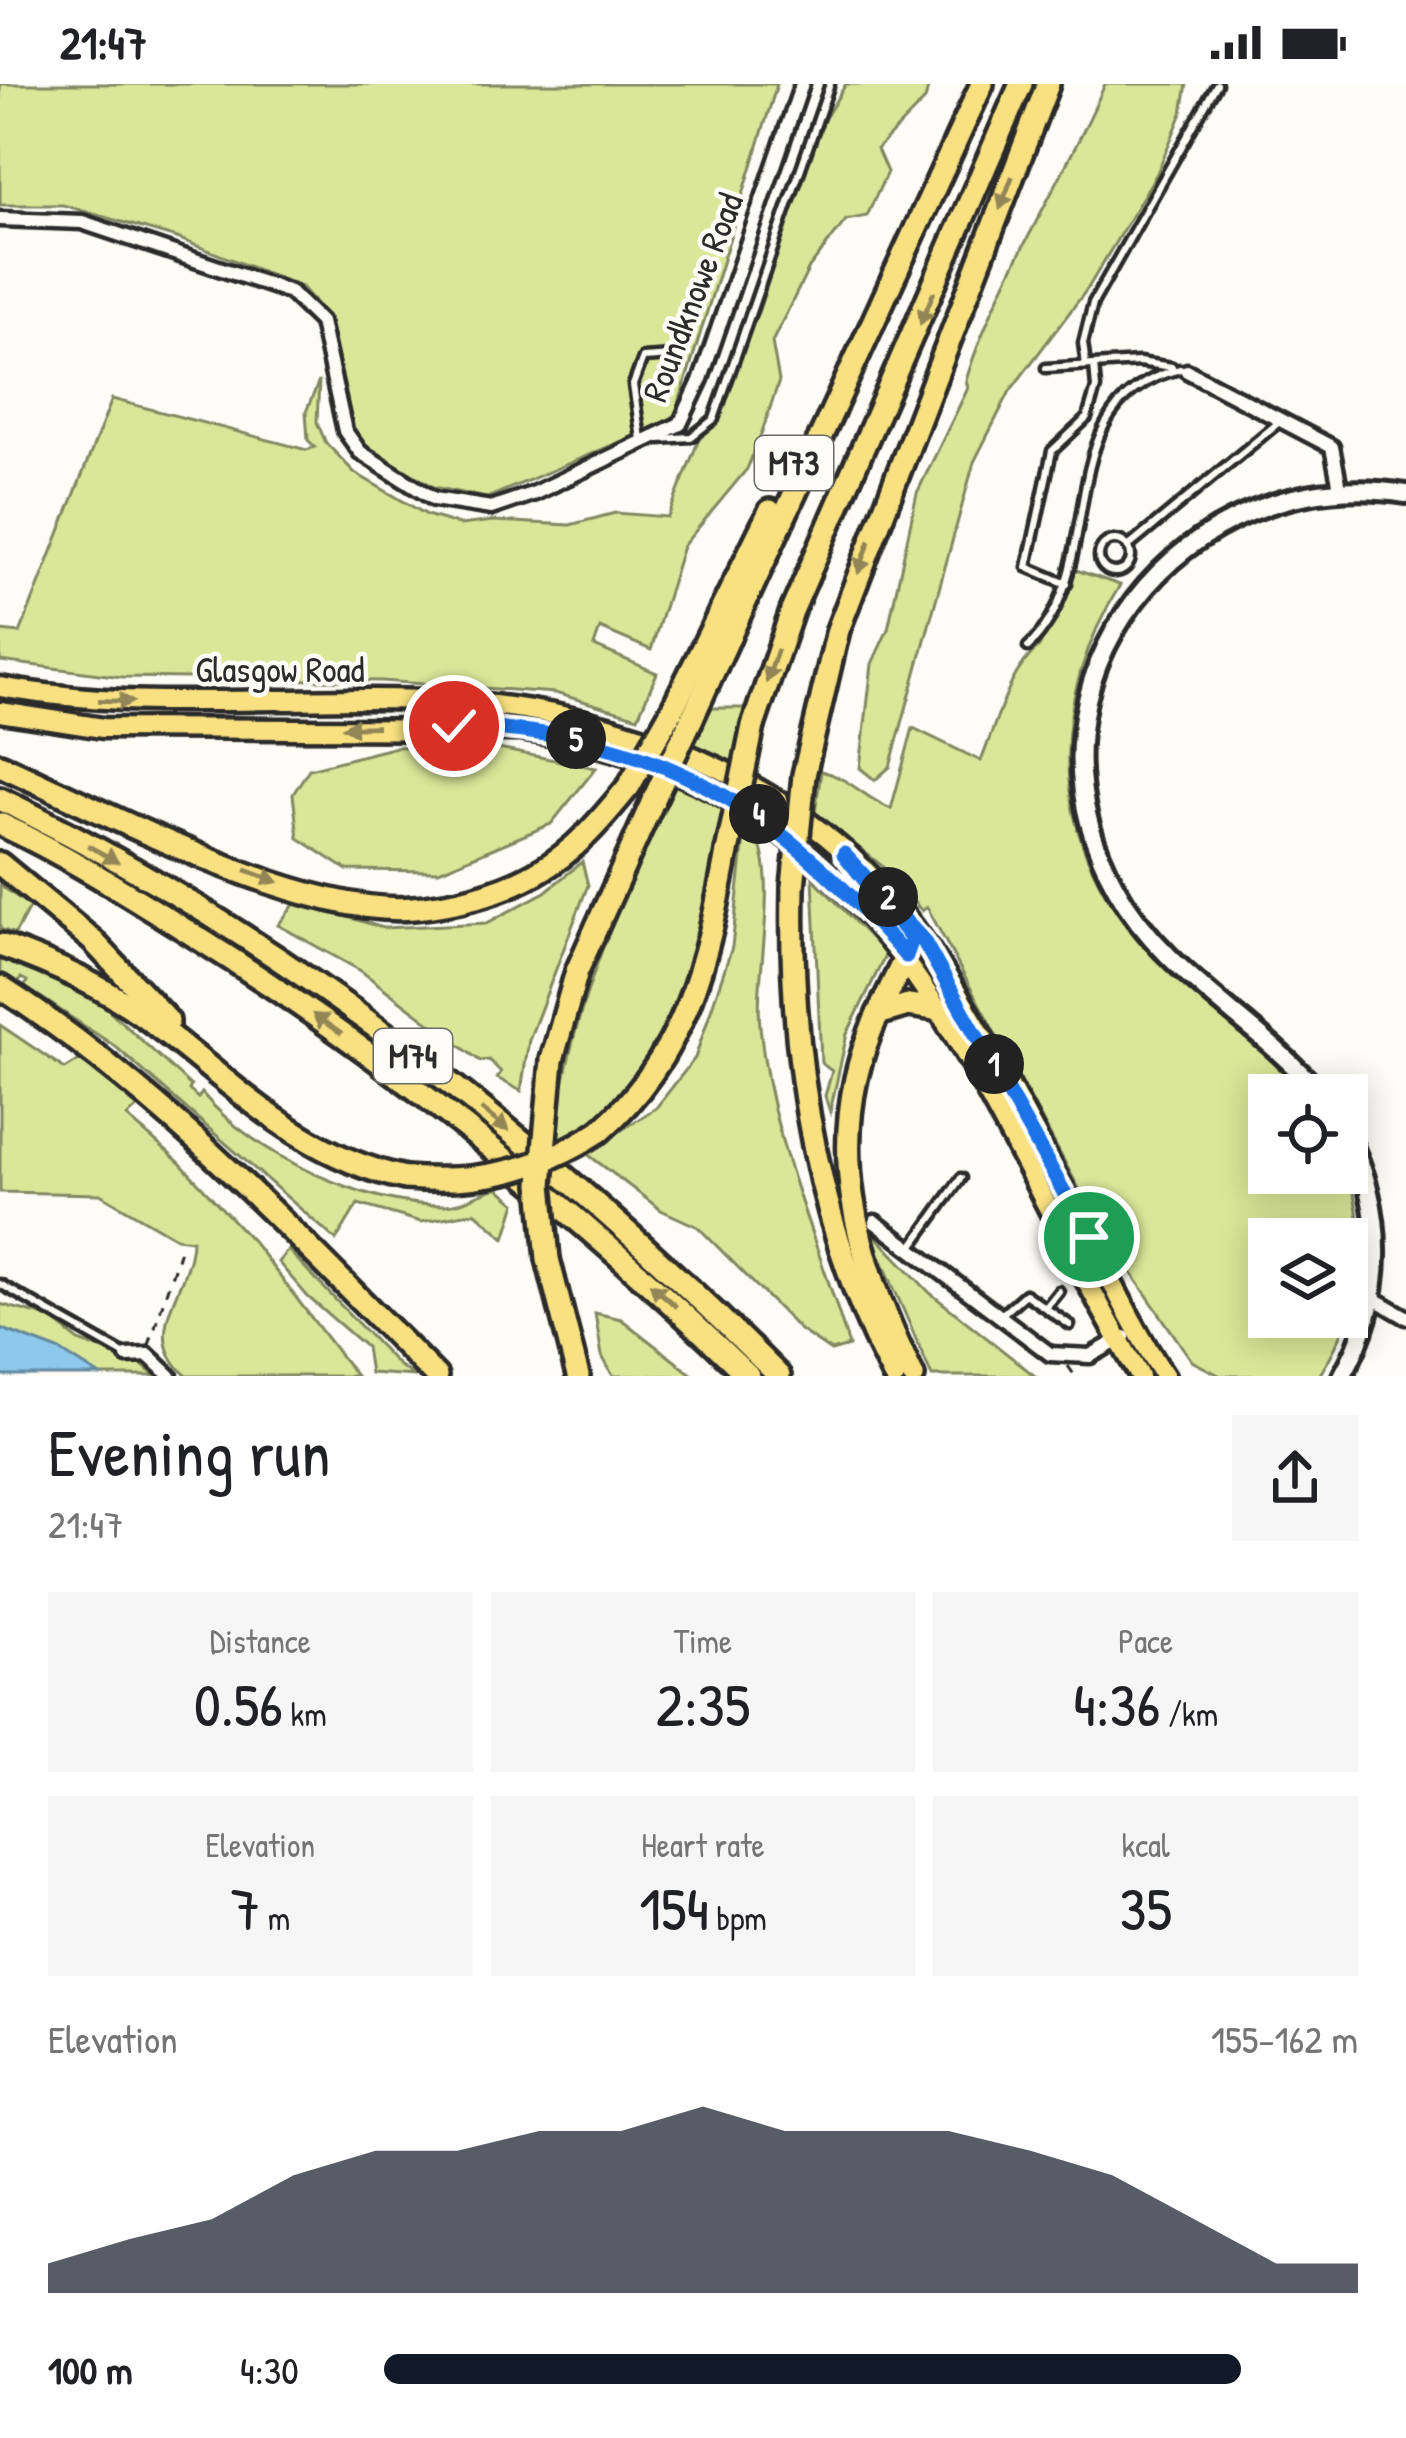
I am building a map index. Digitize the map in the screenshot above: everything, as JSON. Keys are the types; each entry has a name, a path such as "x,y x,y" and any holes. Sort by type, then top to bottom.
{"highway":[{"name":"M73","path":"578,1376 548,1259 541,1184 552,1060 577,971 653,801 682,714 982,84"},
{"path":"0,945 126,1003 277,1124 327,1153 405,1178 456,1180 504,1174 553,1160 601,1131 641,1092 682,1026 701,977 753,725 792,611 1021,84"},
{"path":"899,1376 857,1277 812,1140 792,991 793,887 804,776 838,630 1048,84"},
{"name":"M73","path":"0,764 260,876 334,899 410,909 475,897 536,874 587,836 682,714"},
{"name":"M74","path":"0,799 200,910 358,1015 585,1194 779,1376"},
{"name":"M74","path":"0,824 211,946 383,1063 602,1240 748,1376"},
{"path":"0,865 93,941 241,1093"},
{"path":"906,956 878,1014 852,1087 847,1170 864,1253 913,1376"},
{"path":"0,987 44,1015 168,1115 436,1376"},
{"path":"878,1014 908,1005 942,1010"}],"main road":[{"path":"1298,1074 1160,947 1124,901 1090,821 1083,746 1092,688 1113,632 1160,569 1201,534 1282,497 1340,488 1406,494"},
{"name":"Glasgow Road","path":"0,687 108,701 457,702 543,710 674,746 766,792 844,854 923,940 1165,1376"},
{"name":"Glasgow Road","path":"0,712 103,728 471,727 580,740 652,762 760,815 823,864 906,956 942,1010 1140,1376"},
{"path":"844,854 912,939 906,956"},
{"path":"1342,1376 1373,1298 1375,1223 1368,1188"}],"street":[{"name":"Roundknowe Road","path":"0,219 82,222 290,292 321,322 345,431 359,452 434,499 491,508 536,494 680,424 701,379 802,84"},
{"path":"1184,370 1332,447 1340,488"},
{"path":"875,1222 1050,1354 1067,1359 1090,1356 1137,1328"},
{"path":"1373,1298 1406,1317"},
{"path":"127,1355 148,1355 170,1376"}],"lane":[{"path":"696,300 673,356 643,358 633,386 641,440 691,437 714,419 830,84"},
{"path":"1066,584 1027,567 1052,451 1087,418 1096,388 1083,343 1093,303 1216,84"},
{"path":"1046,368 1138,362 1184,370"},
{"path":"1028,647 1047,625 1066,584 1105,422 1134,385 1184,370"},
{"path":"1129,547 1116,540 1106,543 1100,553 1103,566 1113,572 1126,568 1129,547 1282,419"},
{"path":"911,1249 961,1178"},
{"path":"0,1284 127,1355"},
{"path":"1046,1307 1059,1291"},
{"path":"1000,1316 1025,1294 1070,1325"}],"path":[{"path":"148,1355 182,1244"}],"green space":[{"path":"0,84 777,84 674,419 487,498 434,487 365,446 350,426 330,320 302,287 177,238 63,205 0,205"},
{"path":"846,84 929,84 925,100 877,149 887,172 867,216 846,220 809,268 772,342 779,381 762,432 747,469 683,546 651,650 600,628 594,646 657,673 638,717 555,693 381,681 122,677 0,661 0,631 20,633 112,399 307,450 315,447 308,440 306,412 319,381 317,422 326,443 355,473 427,515 460,525 493,521 570,525 615,513 668,517 729,364 758,313 819,128"},
{"path":"1105,84 1187,84 1182,113 1157,173 1088,288 1010,391 974,462 890,767 875,780 860,768 872,664 888,629 917,493 968,388 966,380 980,341 1013,266"},
{"path":"1076,570 1120,585 1094,635 1077,685 1069,735 1069,784 1079,833 1098,879 1126,924 1164,966 1286,1074 1248,1074 1248,1194 1353,1194 1358,1218 1248,1218 1248,1338 1339,1338 1319,1376 1221,1376 1192,1361 1098,1224 927,907 922,911 881,865 815,813 821,771 891,809 913,728 981,761 1011,684 1039,647"},
{"path":"711,708 747,708 733,762 694,746"},
{"path":"478,745 596,768 551,824 439,871 347,870 298,838 293,794 309,769 396,747"},
{"path":"677,782 723,806 708,895 678,1001 656,1050 628,1092 595,1122 555,1138 572,1044 600,955"},
{"path":"746,820 764,862 766,917 759,1002 766,1069 785,1149 849,1346 831,1351 800,1330 698,1227 661,1210 586,1153 656,1108 695,1058 732,947"},
{"path":"582,862 588,885 529,1040 521,1091 497,1078 501,1072 489,1060 480,1061 361,971 278,925 297,901 383,928 487,923 545,892"},
{"path":"813,878 886,954 847,1034 830,1112 825,1096 832,1071 821,1063"},
{"path":"0,885 30,906 15,934 0,929"},
{"path":"0,957 99,1001 191,1086 189,1090 198,1098 202,1093 250,1137 312,1173 380,1197 414,1203 453,1204 498,1188 516,1203 505,1238 475,1212 421,1222 358,1204 336,1240 116,1047 25,987 27,981 21,978 18,984 0,973"},
{"path":"0,1025 65,1069 83,1058 140,1105 127,1117 179,1162 255,1244 356,1376 187,1376 166,1344 166,1327 192,1240 176,1238 100,1194 0,1192"},
{"path":"868,1228 930,1293 1035,1376 932,1376"},
{"path":"288,1250 414,1376 370,1373 366,1347 308,1297 278,1262"},
{"path":"0,1304 49,1317 79,1341 141,1364 155,1376 100,1376 61,1351 0,1328"},
{"path":"595,1313 621,1319 694,1376 613,1376 602,1356"}],"water":[{"path":"0,1328 61,1351 100,1376 0,1376"}],"route":[{"path":"454,726 580,740 652,762 717,792 760,815 823,864 906,956 914,945 912,939 844,854 894,903 923,940 1089,1237"}]}
